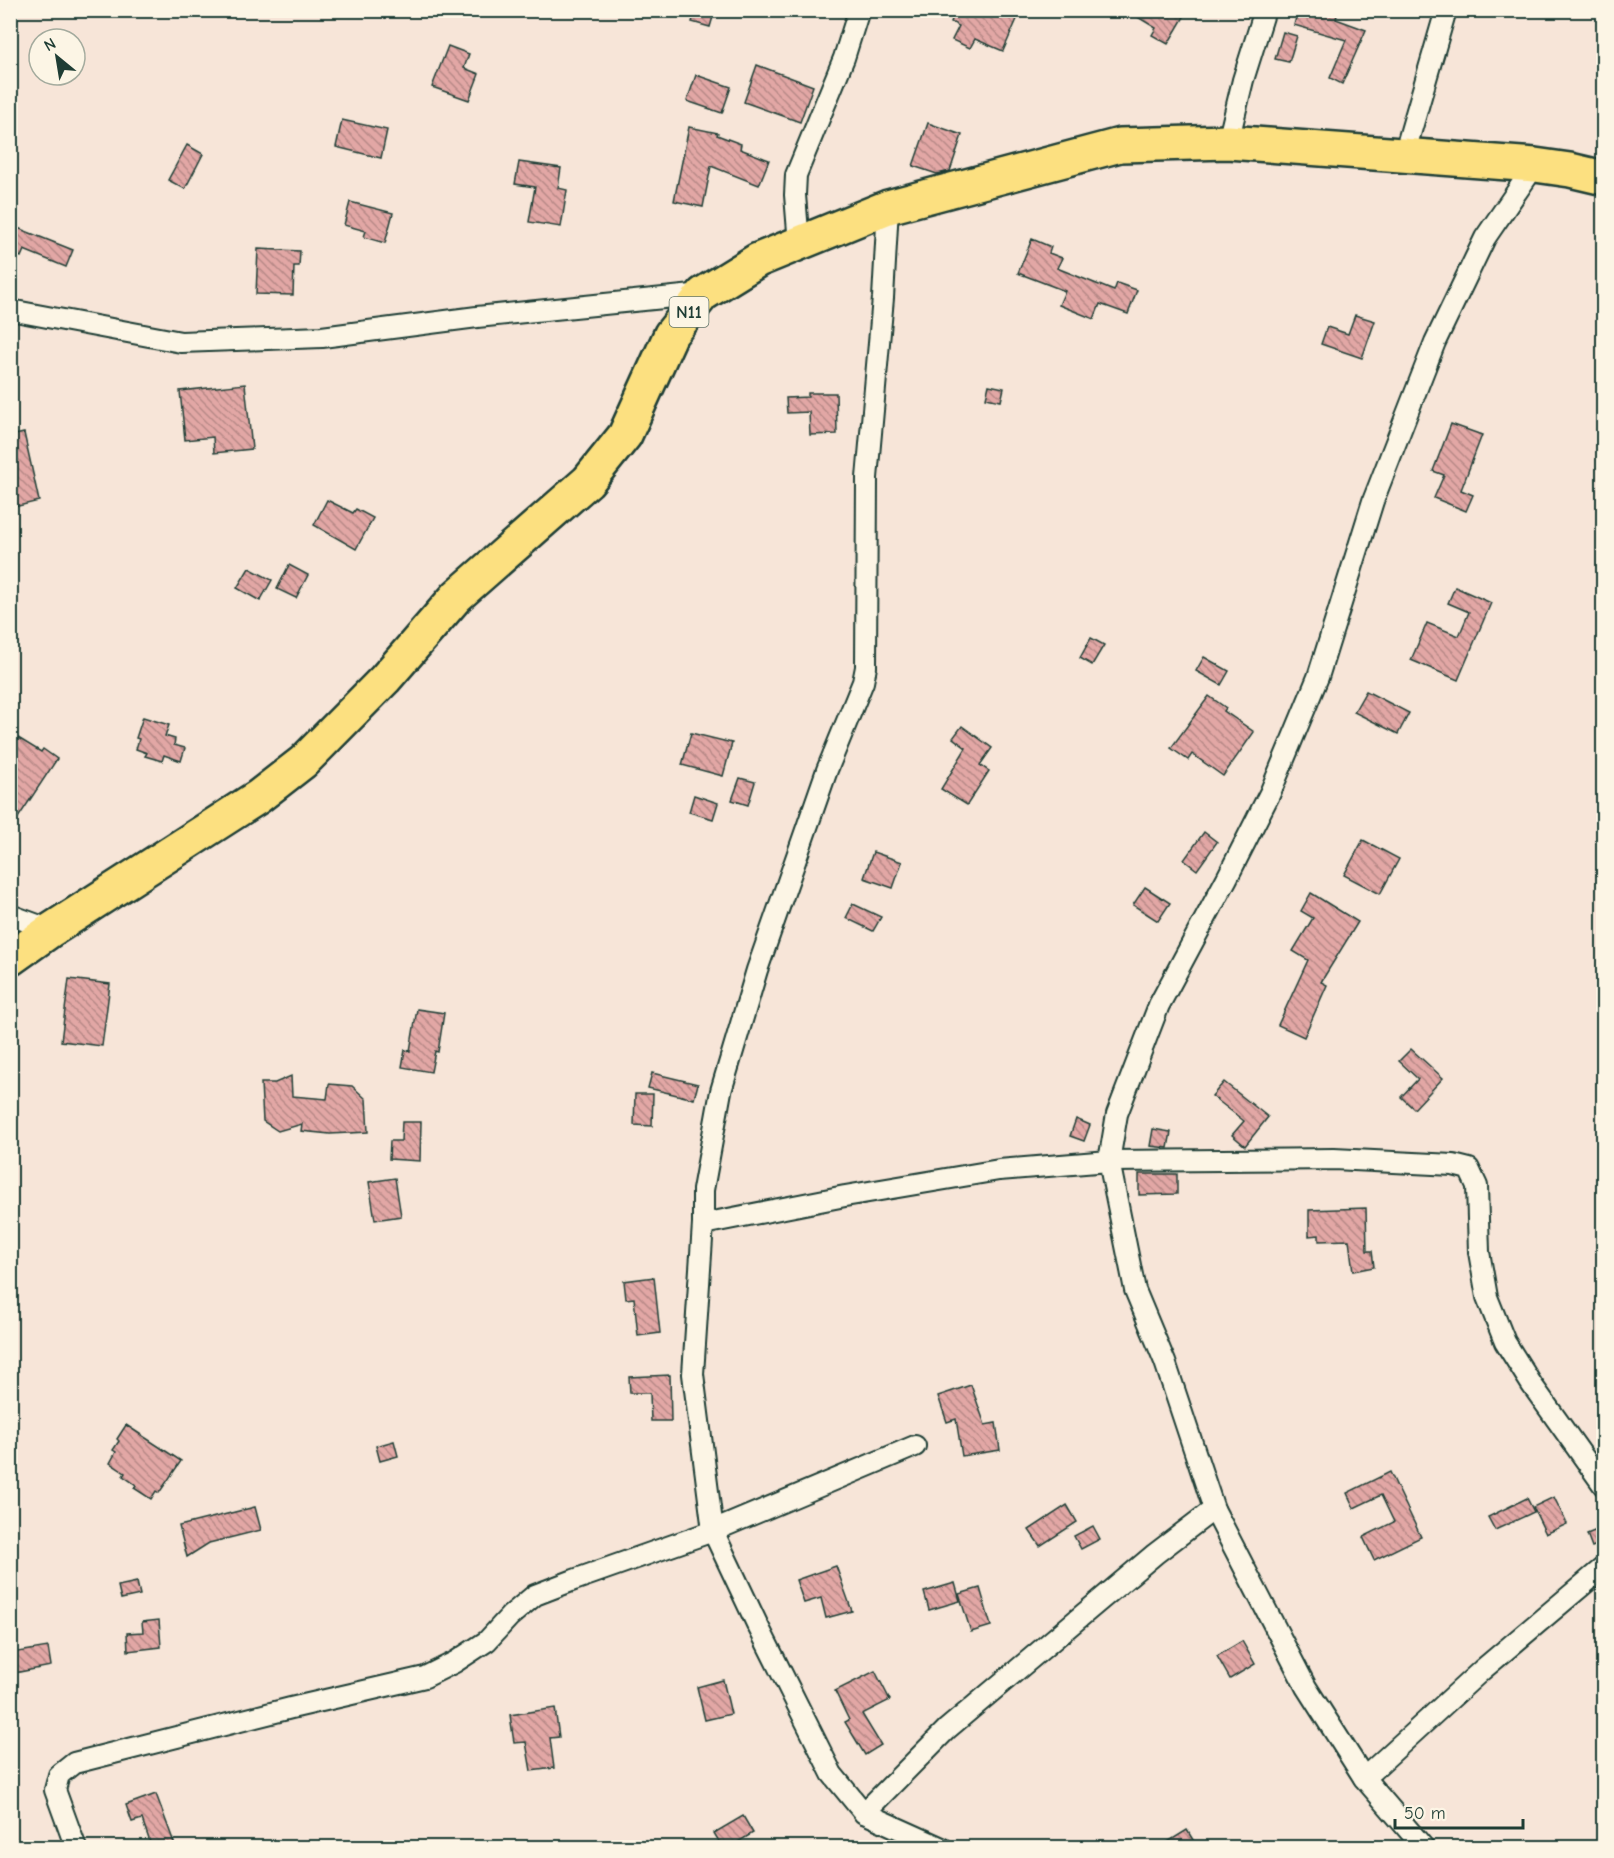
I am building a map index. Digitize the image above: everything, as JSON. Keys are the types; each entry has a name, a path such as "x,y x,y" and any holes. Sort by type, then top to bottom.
{"highway":[{"name":"N11","path":"10,960 51,930 258,797 303,762 385,679 457,596 588,481 626,435 671,334 703,294 758,260 888,207 1120,145 1228,142 1536,165 1604,178"}],"street":[{"path":"799,244 795,195 796,175 844,58 859,10"},
{"path":"1228,142 1243,80 1265,10"},
{"path":"1404,155 1446,10"},
{"path":"1424,1848 1364,1778 1306,1687 1214,1509 1165,1362 1135,1290 1109,1161 1117,1114 1159,1005 1270,793 1314,687 1373,501 1435,342 1485,238 1536,165"},
{"path":"888,207 883,298 867,478 866,667 863,682 827,770 757,970 721,1091 704,1191 693,1374 713,1531 832,1774 864,1813 942,1848"},
{"path":"10,310 180,342 322,337 489,316 703,294"},
{"path":"10,915 51,930"},
{"path":"703,1224 846,1196 999,1170 1109,1161 1334,1159 1453,1165 1470,1169 1477,1186 1479,1252 1486,1297 1504,1342 1604,1486"},
{"path":"76,1848 55,1790 59,1775 74,1762 426,1677 455,1662 487,1641 510,1616 535,1595 713,1531 915,1446"},
{"path":"864,1813 947,1729 1146,1562 1214,1509"},
{"path":"1364,1778 1482,1670 1604,1567"}],"building":[{"path":"696,10 715,10 710,27 692,22"},
{"path":"956,10 1021,10 1003,51 975,39 970,48 952,40 959,26 951,22"},
{"path":"1126,10 1188,10 1168,44 1152,35 1156,28"},
{"path":"1298,10 1321,10 1337,15 1336,19 1366,30 1342,84 1330,78 1346,40 1294,25"},
{"path":"1283,32 1297,36 1289,62 1275,59"},
{"path":"448,46 469,54 464,68 479,74 469,100 432,87"},
{"path":"757,65 813,86 800,122 744,102"},
{"path":"696,75 731,87 722,113 687,101"},
{"path":"342,120 387,130 381,158 336,147"},
{"path":"928,123 962,135 950,171 937,174 913,166"},
{"path":"689,127 718,133 717,135 741,144 740,149 769,160 759,185 711,166 703,207 674,201"},
{"path":"187,145 203,154 185,189 168,180"},
{"path":"519,162 561,168 558,188 567,190 561,227 529,222 535,187 515,184"},
{"path":"350,202 393,213 385,243 364,237 366,231 344,225"},
{"path":"10,225 73,250 66,267 24,250 21,257 10,252"},
{"path":"1032,239 1051,247 1049,253 1062,258 1057,268 1114,291 1117,283 1137,290 1128,314 1100,304 1094,319 1059,305 1065,291 1018,273"},
{"path":"258,249 300,251 299,266 294,266 293,295 256,294"},
{"path":"1355,315 1375,321 1362,358 1321,344 1327,327 1348,334"},
{"path":"245,384 252,449 214,453 213,437 185,440 180,391"},
{"path":"989,385 1004,388 1001,401 986,398"},
{"path":"808,393 836,393 837,434 810,435 809,412 787,413 786,398 808,397"},
{"path":"1451,424 1482,435 1461,490 1473,495 1466,511 1434,498 1444,475 1433,471"},
{"path":"24,433 39,501 10,508 10,436"},
{"path":"327,500 353,513 356,509 373,518 356,549 314,525"},
{"path":"289,565 308,575 296,598 277,589"},
{"path":"249,568 272,580 260,601 237,588"},
{"path":"1455,587 1491,603 1458,680 1411,660 1427,623 1459,636 1469,612 1448,603"},
{"path":"1091,638 1104,645 1092,665 1080,658"},
{"path":"1204,657 1229,671 1221,685 1196,671"},
{"path":"1366,691 1409,713 1398,734 1354,712"},
{"path":"1209,696 1226,708 1224,711 1254,732 1223,776 1192,754 1188,760 1171,748"},
{"path":"143,717 169,725 165,736 175,739 174,745 185,748 181,761 164,755 162,761 145,756 147,753 136,749 139,739 136,738"},
{"path":"962,726 992,748 980,765 989,771 967,805 941,789 966,748 953,738"},
{"path":"10,733 41,752 43,749 57,759 10,830"},
{"path":"691,733 732,743 723,776 682,765"},
{"path":"740,778 755,782 748,805 732,800"},
{"path":"694,795 718,803 713,819 689,812"},
{"path":"1204,832 1217,842 1197,870 1184,860"},
{"path":"1363,840 1399,859 1380,894 1344,875"},
{"path":"873,852 902,862 893,888 864,878"},
{"path":"1145,887 1170,903 1158,921 1133,905"},
{"path":"1311,893 1358,922 1321,982 1327,985 1304,1037 1278,1025 1308,960 1293,951 1313,918 1301,911"},
{"path":"853,904 881,917 873,931 846,918"},
{"path":"69,979 110,984 102,1046 61,1041"},
{"path":"417,1009 444,1013 438,1052 435,1051 431,1072 402,1067 405,1050 410,1051"},
{"path":"1411,1049 1443,1078 1414,1109 1401,1097 1418,1079 1399,1061"},
{"path":"652,1073 698,1084 694,1099 648,1088"},
{"path":"291,1076 292,1096 327,1099 329,1084 352,1086 366,1099 368,1132 330,1134 301,1131 302,1124 278,1131 263,1121 261,1083 275,1083"},
{"path":"1224,1082 1268,1117 1245,1146 1232,1135 1244,1121 1212,1096"},
{"path":"635,1094 653,1094 652,1126 634,1125"},
{"path":"1076,1119 1090,1125 1084,1141 1070,1136"},
{"path":"402,1122 421,1122 420,1161 389,1159 390,1141 401,1141"},
{"path":"1153,1129 1171,1132 1168,1148 1150,1146"},
{"path":"1139,1174 1177,1174 1177,1194 1139,1195"},
{"path":"395,1178 401,1216 375,1220 369,1182"},
{"path":"1366,1208 1367,1251 1372,1251 1374,1267 1353,1271 1349,1240 1319,1241 1319,1235 1309,1236 1309,1210"},
{"path":"654,1277 660,1333 638,1336 634,1298 626,1299 624,1281"},
{"path":"670,1375 671,1421 651,1421 650,1393 630,1393 629,1377"},
{"path":"971,1385 985,1425 996,1423 1000,1450 962,1456 956,1419 947,1422 938,1396"},
{"path":"126,1425 181,1461 159,1493 156,1491 151,1499 134,1488 136,1485 123,1476 125,1473 110,1463 116,1452 113,1450 119,1441 117,1439"},
{"path":"394,1441 398,1456 380,1461 376,1446"},
{"path":"1390,1472 1421,1537 1374,1560 1363,1537 1394,1522 1381,1495 1354,1508 1347,1493"},
{"path":"1554,1497 1567,1524 1546,1534 1533,1507"},
{"path":"1527,1498 1534,1512 1495,1530 1488,1517"},
{"path":"1067,1505 1077,1522 1040,1546 1029,1530"},
{"path":"255,1507 261,1530 209,1543 187,1557 179,1526"},
{"path":"1093,1526 1100,1539 1081,1549 1074,1536"},
{"path":"1604,1527 1604,1542 1592,1547 1587,1534"},
{"path":"836,1566 852,1611 826,1618 821,1598 804,1603 796,1580"},
{"path":"137,1582 140,1595 121,1599 118,1586"},
{"path":"955,1583 960,1601 929,1610 924,1592"},
{"path":"980,1588 991,1626 971,1632 959,1594"},
{"path":"159,1620 161,1647 128,1651 127,1633 143,1632 142,1622"},
{"path":"1242,1641 1255,1664 1230,1679 1217,1656"},
{"path":"48,1647 51,1666 14,1673 11,1653"},
{"path":"875,1671 890,1700 862,1714 881,1745 865,1755 845,1722 849,1720 835,1691"},
{"path":"723,1680 731,1714 705,1720 697,1687"},
{"path":"555,1708 559,1737 550,1738 554,1768 531,1771 526,1742 514,1743 510,1715"},
{"path":"156,1794 176,1848 152,1848 142,1819 132,1822 126,1805"},
{"path":"743,1816 753,1833 728,1848 723,1848 714,1833"},
{"path":"1187,1830 1198,1848 1158,1848"}]}
